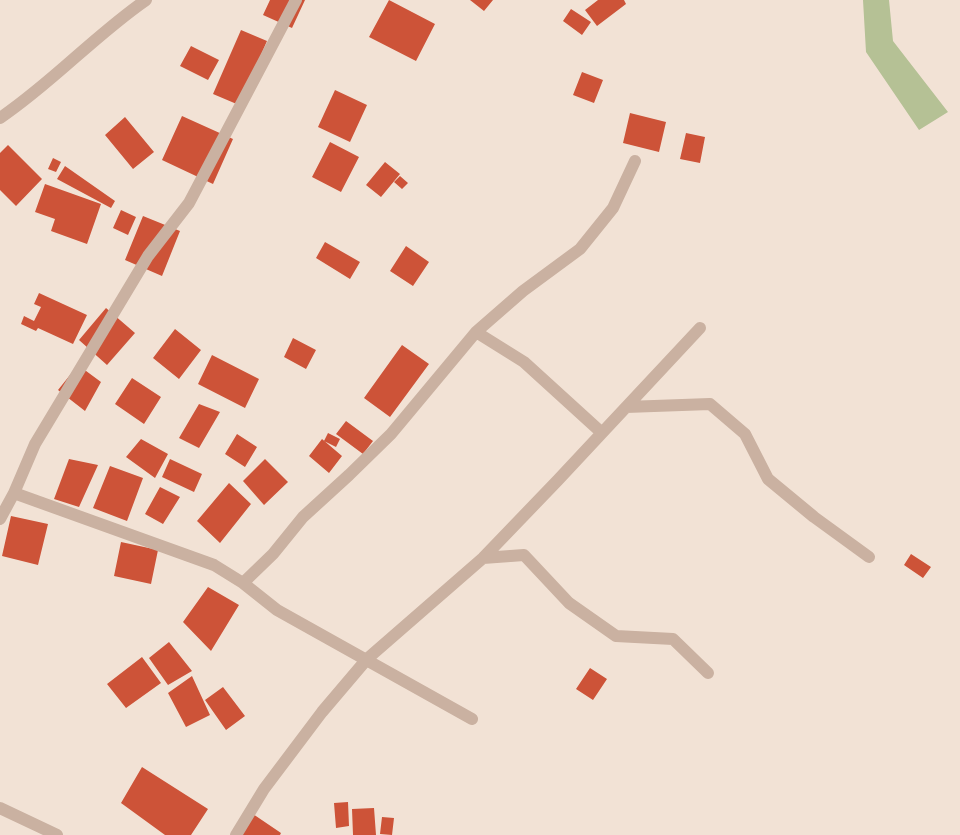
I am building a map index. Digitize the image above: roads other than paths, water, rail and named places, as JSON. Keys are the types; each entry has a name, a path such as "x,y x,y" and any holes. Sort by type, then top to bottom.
{"street":[{"path":"0,118 23,102 124,15 146,0"},
{"path":"0,519 40,435 148,256 189,203 296,0"},
{"path":"243,583 273,554 303,517 350,475 391,434 476,332 523,291 580,249 613,208 635,161"},
{"path":"236,835 269,782 322,712 367,659 483,558 700,328"},
{"path":"476,332 524,362 602,433"},
{"path":"626,407 710,404 745,434 768,479 814,517 869,557"},
{"path":"14,493 214,565 243,583 277,610 472,719"},
{"path":"483,558 524,555 569,603 616,636 672,639 708,673"},
{"path":"0,808 57,835"}]}
